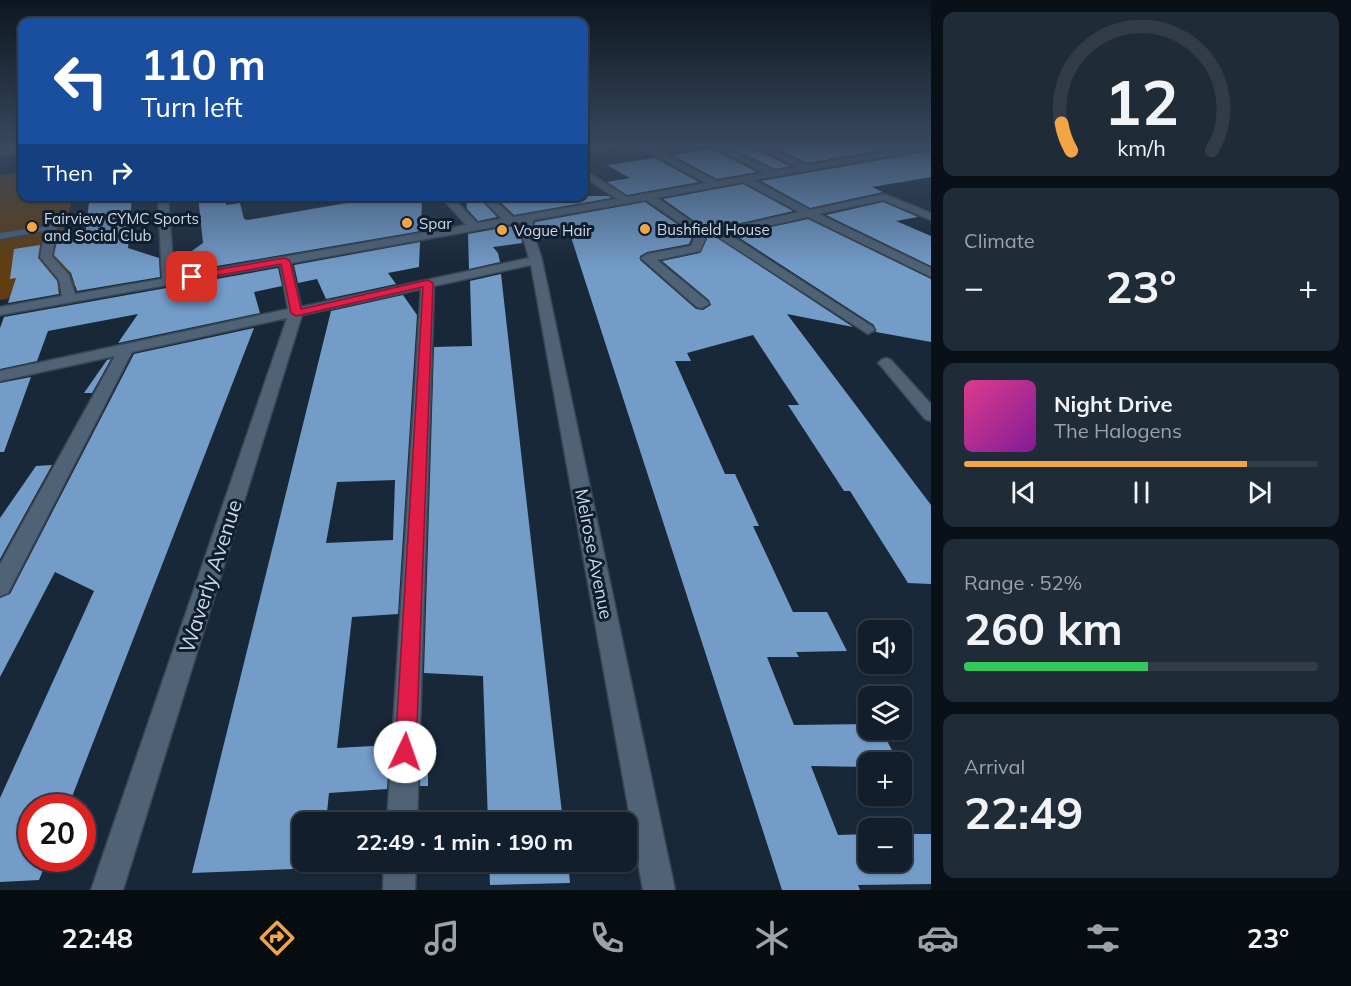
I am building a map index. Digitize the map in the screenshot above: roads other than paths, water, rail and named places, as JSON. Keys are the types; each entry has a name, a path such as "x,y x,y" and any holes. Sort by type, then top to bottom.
{"street":[{"path":"603,186 627,201"},
{"path":"0,311 69,297 714,186"},
{"path":"756,186 931,273"},
{"path":"649,197 702,233 696,249 647,258 702,304"},
{"path":"868,330 719,233 884,197 931,217"},
{"path":"163,201 168,281"},
{"path":"450,201 474,227"},
{"path":"492,201 520,220"},
{"name":"Melrose Avenue","path":"520,220 526,228 536,260 659,890"},
{"path":"0,236 51,227 46,257 70,287 69,297"},
{"path":"0,376 536,260"},
{"path":"285,261 296,313"},
{"path":"402,812 428,283"},
{"name":"Waverly Avenue","path":"106,890 296,313"},
{"path":"0,586 126,349"},
{"path":"886,363 931,415"},
{"path":"399,890 400,872"}],"place":[{"name":"Spar","path":"407,223"},
{"name":"Fairview CYMC Sports and Social Club","path":"32,227"},
{"name":"Bushfield House","path":"645,229"},
{"name":"Vogue Hair","path":"502,230"}]}
